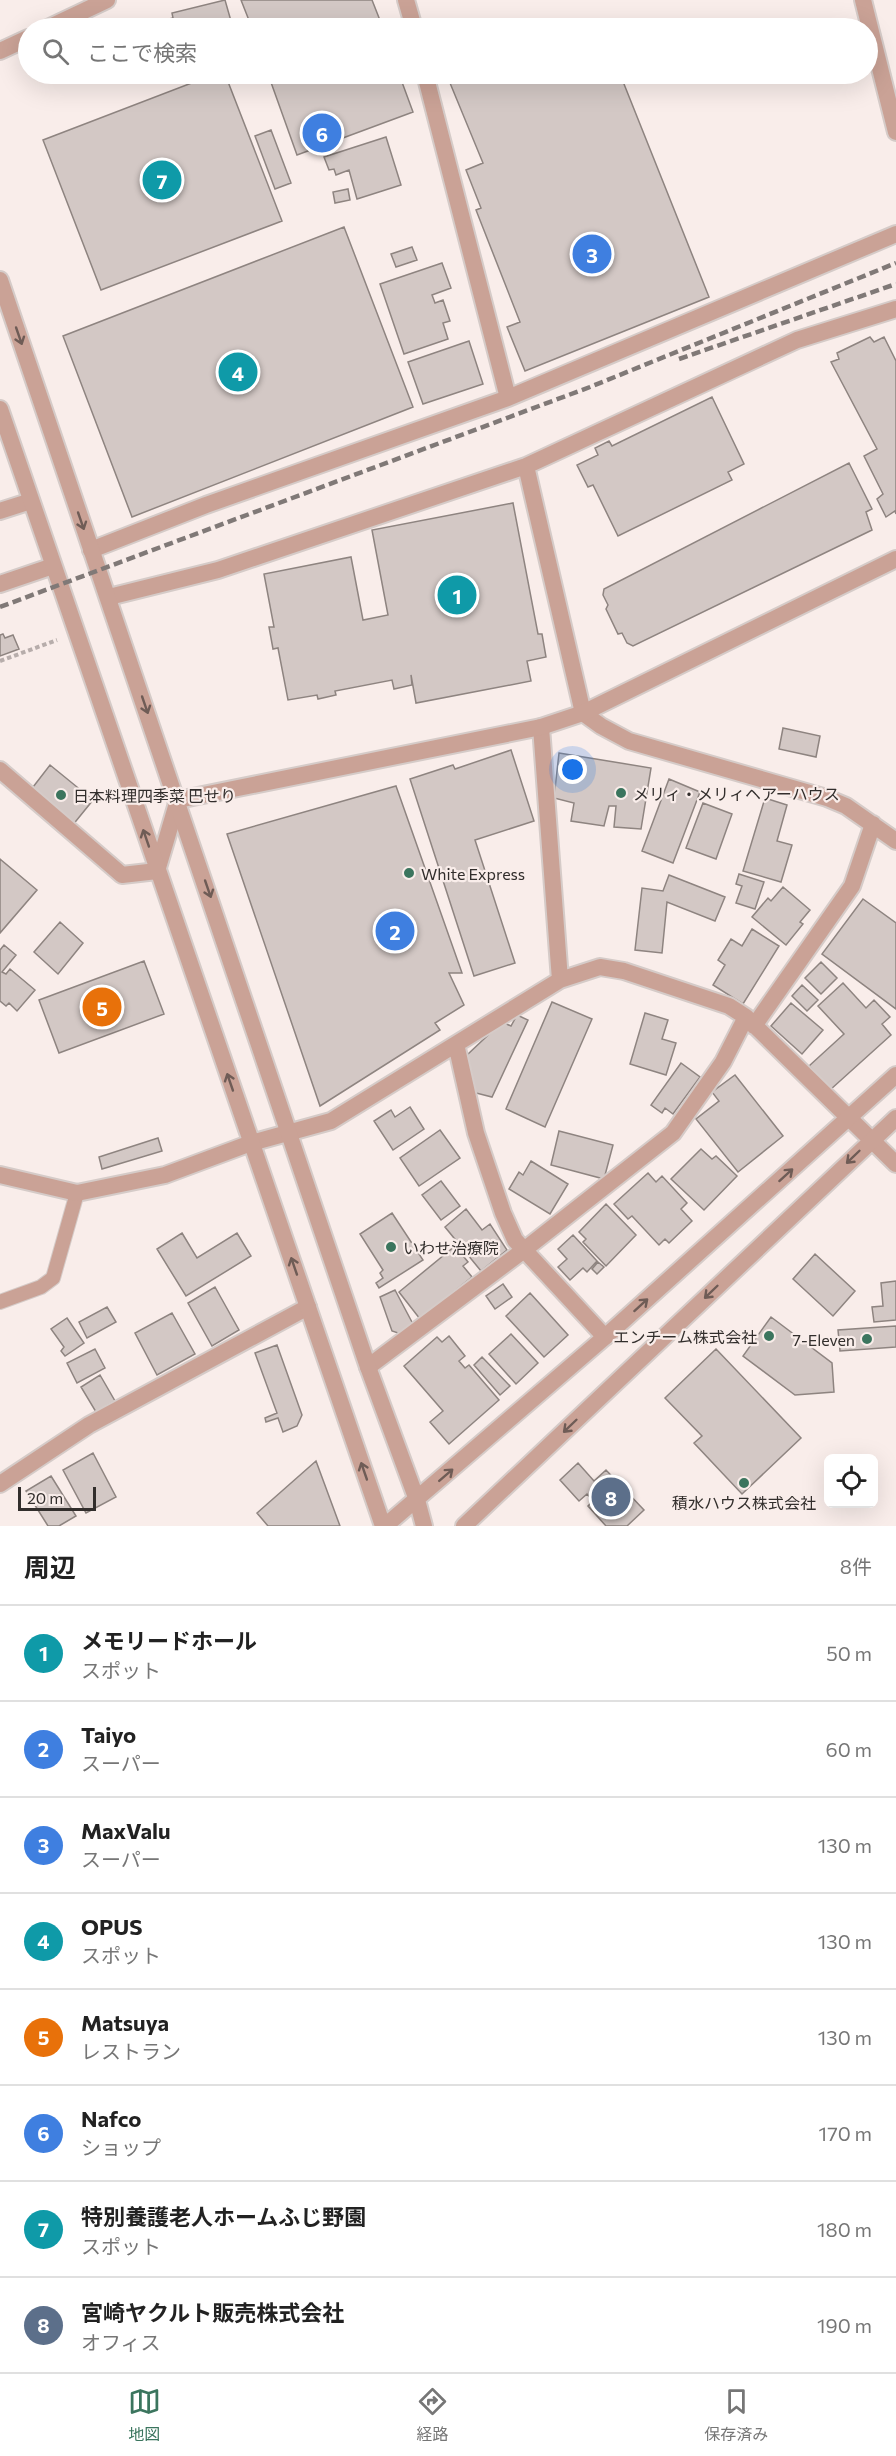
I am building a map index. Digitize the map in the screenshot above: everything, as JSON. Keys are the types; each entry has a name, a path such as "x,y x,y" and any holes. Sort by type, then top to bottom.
{"street":[{"path":"69,18 107,0"},
{"path":"406,0 411,18"},
{"path":"863,0 868,18"},
{"path":"0,51 18,43"},
{"path":"878,60 896,132"},
{"path":"428,84 508,398"},
{"path":"91,550 206,505 508,398 896,234"},
{"path":"0,280 424,1526"},
{"path":"109,597 218,570 526,466 797,340 896,309"},
{"path":"0,409 384,1526 605,1337 896,1075"},
{"path":"526,466 583,712 601,726 629,741 827,798 846,806 896,841"},
{"path":"0,511 31,501"},
{"path":"178,800 541,727 583,712 896,559"},
{"path":"0,585 53,566"},
{"path":"541,727 560,981"},
{"path":"0,770 122,875 157,871"},
{"path":"157,871 178,800"},
{"path":"368,1367 524,1251 673,1133 750,1022 852,886 873,824"},
{"path":"0,1175 76,1193 165,1175 251,1143 331,1121 560,981 600,967 624,971 729,1006 750,1022 896,1164"},
{"path":"456,1044 479,1143 502,1214 515,1240 605,1337"},
{"path":"464,1526 896,1118"},
{"path":"0,1484 89,1425 309,1307"}],"lane":[{"path":"0,1302 41,1287 53,1278 76,1193"}],"path":[{"path":"0,661 77,632"}],"building":[{"path":"225,0 230,18 173,18 172,13"},
{"path":"241,0 372,0 379,18 248,18"},
{"path":"189,84 229,84 282,221 101,290 43,140"},
{"path":"272,84 403,84 413,112 297,155"},
{"path":"450,84 624,84 709,297 525,371 507,327 520,322 476,210 481,208 466,170 483,163"},
{"path":"271,130 291,183 275,189 255,136"},
{"path":"386,137 401,185 357,199 349,170 336,175 334,169 329,170 324,157"},
{"path":"348,189 350,200 335,203 333,192"},
{"path":"344,227 413,407 132,517 63,336"},
{"path":"412,247 417,260 396,267 391,254"},
{"path":"442,263 451,288 432,295 435,303 443,300 450,321 443,323 448,339 404,354 380,284"},
{"path":"870,337 874,342 884,337 896,361 896,514 895,511 886,517 877,499 883,494 864,456 877,449 831,362 839,359 837,353"},
{"path":"469,341 483,384 423,404 408,362"},
{"path":"712,397 744,464 728,472 732,480 618,536 593,485 588,487 577,465 598,455 595,448 609,441 612,446"},
{"path":"849,463 872,509 866,512 872,530 633,646 627,643 622,633 618,634 606,609 608,605 603,595 604,589"},
{"path":"513,503 538,634 542,634 546,657 527,661 531,681 416,703 411,675 412,685 394,689 392,680 335,691 336,695 318,699 317,695 288,700 278,648 273,649 269,627 274,627 264,574 351,557 363,620 388,615 372,530"},
{"path":"3,634 5,638 13,635 19,649 0,656 0,635"},
{"path":"783,728 820,736 816,757 779,749"},
{"path":"511,750 534,821 475,840 515,963 474,976 410,779 453,765 455,769"},
{"path":"559,753 651,768 641,829 614,827 616,806 609,806 604,826 571,821 574,803 554,798"},
{"name":"日本料理四季菜 巴せり","path":"50,765 93,800 72,826 30,791"},
{"path":"669,779 700,792 673,863 642,851"},
{"path":"396,786 462,973 449,973 464,1005 435,1023 440,1030 320,1106 227,834"},
{"path":"765,798 787,805 777,841 792,845 781,882 743,871"},
{"path":"703,803 732,814 716,859 686,848"},
{"path":"0,859 37,890 0,933"},
{"path":"739,874 764,882 755,909 736,903 742,886 736,884"},
{"path":"669,875 725,897 715,921 667,902 662,953 635,950 642,888 663,891"},
{"path":"783,887 810,910 800,922 803,924 786,945 752,917 768,898 771,901"},
{"path":"863,899 896,923 896,1009 822,954"},
{"path":"60,922 83,943 58,974 34,952"},
{"path":"752,929 779,946 743,1004 713,985 725,965 718,960 731,939 742,946"},
{"path":"4,945 16,955 2,972 6,974 10,969 35,990 17,1011 9,1003 6,1006 0,1001 0,950"},
{"path":"144,961 164,1014 59,1053 39,1000"},
{"path":"821,962 837,978 821,994 805,978"},
{"path":"843,983 866,1008 874,1000 890,1017 882,1024 891,1035 830,1090 809,1066 844,1034 818,1006"},
{"path":"802,985 818,1000 807,1011 792,996"},
{"path":"552,1002 592,1019 545,1127 506,1109"},
{"path":"791,1003 823,1030 802,1054 771,1026"},
{"path":"645,1013 668,1020 662,1039 676,1043 666,1075 630,1064"},
{"path":"517,1015 528,1020 492,1097 472,1092 467,1055 502,1022 511,1026"},
{"path":"681,1063 700,1077 673,1114 665,1108 662,1113 651,1105"},
{"path":"735,1075 783,1136 738,1172 696,1119 719,1101 712,1092"},
{"path":"410,1107 424,1129 393,1150 374,1121 391,1110 395,1117"},
{"path":"440,1130 460,1158 419,1186 400,1158"},
{"path":"559,1131 613,1145 604,1179 551,1165"},
{"path":"158,1138 162,1151 102,1169 99,1157"},
{"path":"701,1149 712,1159 716,1156 737,1176 704,1210 671,1179"},
{"path":"531,1161 568,1184 550,1214 509,1189 519,1172 523,1175"},
{"path":"648,1173 656,1182 662,1176 687,1203 681,1209 692,1221 669,1243 665,1239 659,1245 632,1216 628,1219 614,1204"},
{"path":"441,1181 460,1206 441,1220 422,1195"},
{"path":"606,1204 636,1235 606,1266 583,1242 586,1239 579,1232"},
{"path":"466,1209 482,1230 490,1224 507,1250 481,1271 445,1227"},
{"name":"いわせ治療院","path":"392,1213 423,1260 379,1288 376,1283 383,1278 380,1273 383,1270 360,1234"},
{"path":"182,1233 197,1258 237,1233 251,1256 186,1296 157,1249"},
{"path":"573,1235 597,1261 587,1272 583,1268 570,1280 558,1267 567,1259 558,1249"},
{"path":"455,1246 468,1262 463,1266 472,1277 420,1319 399,1292"},
{"path":"815,1254 855,1291 833,1316 793,1279"},
{"path":"598,1262 604,1267 597,1274 592,1269"},
{"path":"896,1281 896,1320 874,1322 872,1307 883,1306 881,1283"},
{"path":"503,1284 512,1297 495,1309 486,1296"},
{"path":"215,1287 239,1330 212,1346 188,1303"},
{"path":"395,1290 413,1324 401,1334 392,1331 380,1297"},
{"path":"530,1293 568,1335 544,1357 506,1316"},
{"path":"107,1307 116,1322 87,1338 79,1322"},
{"path":"172,1313 195,1354 157,1375 135,1333"},
{"path":"771,1317 832,1363 834,1392 795,1395 743,1356"},
{"path":"67,1318 84,1343 65,1356 61,1351 64,1347 51,1329"},
{"name":"7-Eleven","path":"896,1326 896,1347 840,1351 838,1330"},
{"path":"511,1334 538,1363 516,1384 489,1354"},
{"path":"449,1336 465,1356 459,1361 465,1368 469,1365 499,1400 449,1444 430,1422 443,1411 404,1366 437,1337 442,1342"},
{"path":"277,1345 302,1415 297,1426 283,1432 278,1418 266,1422 265,1418 277,1413 255,1353"},
{"path":"95,1349 105,1368 77,1383 67,1363"},
{"path":"716,1349 801,1438 742,1494 694,1443 702,1436 665,1398"},
{"path":"482,1357 510,1386 500,1395 474,1365"},
{"path":"100,1375 115,1401 96,1412 81,1387"},
{"path":"93,1453 116,1497 86,1513 63,1470"},
{"path":"316,1461 340,1526 268,1526 257,1513"},
{"path":"578,1463 594,1481 606,1470 644,1510 627,1526 606,1526 588,1506 593,1501 587,1494 579,1501 560,1480"},
{"path":"51,1476 76,1516 59,1526 48,1526 26,1491"}],"railway":[{"path":"0,607 590,387 896,263"},
{"path":"679,359 896,284"}],"place":[{"name":"Nafco","path":"322,133"},
{"name":"特別養護老人ホームふじ野園","path":"162,180"},
{"name":"MaxValu","path":"592,254"},
{"name":"OPUS","path":"238,372"},
{"name":"メモリードホール","path":"457,595"},
{"name":"メリィ・メリィヘアーハウス","path":"621,793"},
{"name":"日本料理四季菜 巴せり","path":"61,795"},
{"name":"White Express","path":"409,873"},
{"name":"Taiyo","path":"395,931"},
{"name":"Matsuya","path":"102,1007"},
{"name":"いわせ治療院","path":"391,1247"},
{"name":"エンチーム株式会社","path":"769,1336"},
{"name":"7-Eleven","path":"867,1339"},
{"name":"積水ハウス株式会社","path":"744,1483"},
{"name":"宮崎ヤクルト販売株式会社","path":"611,1497"}]}
